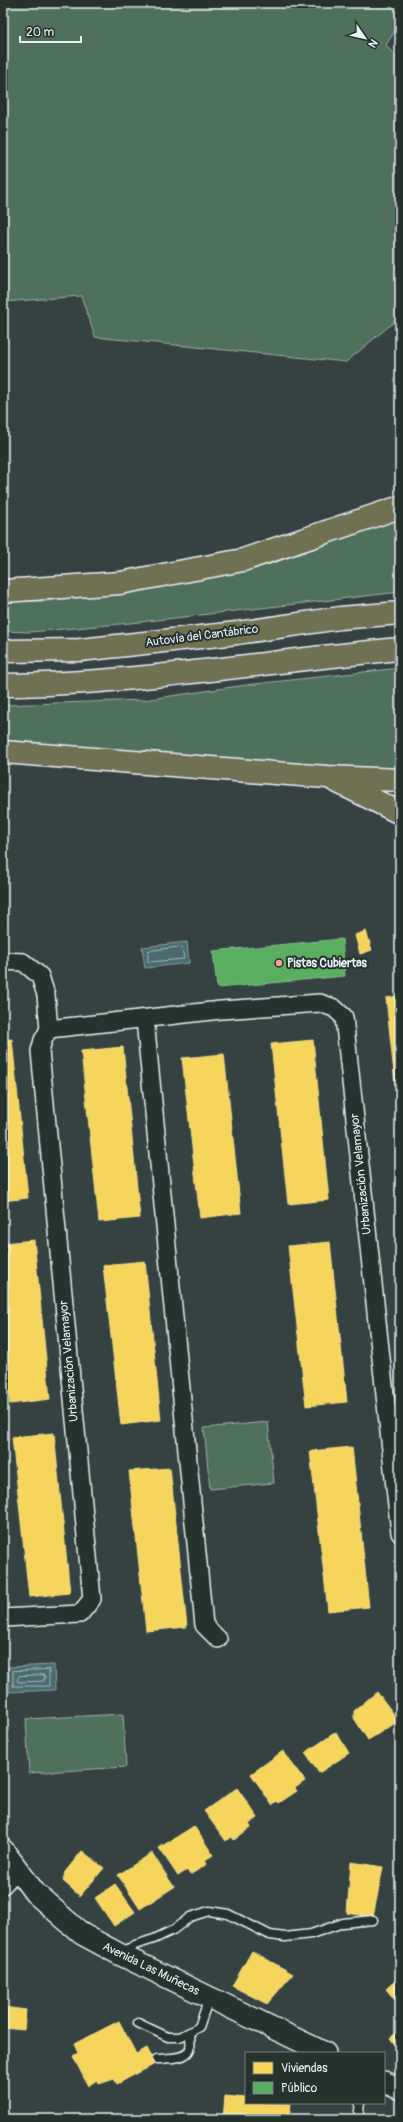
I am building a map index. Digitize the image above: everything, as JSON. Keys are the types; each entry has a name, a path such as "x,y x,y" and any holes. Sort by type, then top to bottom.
{"highway":[{"path":"3,591 120,583 243,560 400,507"},
{"name":"Autovía del Cantábrico","path":"3,651 80,650 238,633 340,618 400,613"},
{"path":"3,685 164,677 400,649"},
{"path":"3,752 327,777 400,780"},
{"path":"327,777 400,813"}],"street":[{"name":"Urbanización Velamayor","path":"3,961 23,962 40,976 46,995 49,1029 43,1040 40,1051 92,1599 80,1614 3,1618"},
{"name":"Urbanización Velamayor","path":"49,1029 145,1020 221,1010 320,1003 334,1008 344,1017 400,1533"},
{"path":"145,1020 204,1625 218,1639"},
{"name":"Avenida Las Muñecas","path":"3,1850 10,1878 35,1893 82,1934 119,1954 323,2052"},
{"path":"385,2082 400,2089"}],"lane":[{"path":"119,1954 135,1945 154,1939 173,1930 190,1917 209,1911 228,1914 270,1935 285,1937 311,1934 343,1923 373,1920"},
{"path":"138,2023 168,2037 180,2037 199,2027 209,1997"},
{"path":"156,2059 182,2056 186,2053 190,2049 190,2032"},
{"path":"358,2119 360,2104"}],"green space":[{"path":"3,3 400,3 400,23 386,45 400,62 400,317 346,362 95,337 81,296 3,302"},
{"path":"400,517 400,592 131,623 30,632 3,631 3,601 47,601 165,586 271,564"},
{"path":"400,668 400,769 380,771 3,746 3,705 144,700 246,685"},
{"path":"268,1422 274,1483 210,1489 204,1428"},
{"path":"123,1714 126,1767 29,1773 26,1719"}],"water":[{"path":"187,942 189,963 145,968 142,947"},
{"path":"54,1665 55,1690 9,1692 8,1667"}],"building: Viviendas":[{"path":"366,931 372,950 360,954 355,935"},
{"path":"400,996 400,1130 386,998"},
{"path":"12,1039 28,1198 3,1201 3,1040"},
{"path":"313,1040 329,1200 288,1204 271,1044"},
{"path":"123,1047 140,1218 99,1222 81,1051"},
{"path":"224,1054 241,1213 200,1218 182,1058"},
{"path":"34,1240 50,1399 10,1404 3,1342 3,1243"},
{"path":"330,1242 347,1402 306,1406 288,1246"},
{"path":"145,1261 161,1420 121,1425 103,1265"},
{"path":"54,1433 70,1593 29,1597 12,1437"},
{"path":"352,1447 369,1607 328,1611 310,1451"},
{"path":"170,1468 187,1627 146,1631 129,1471"},
{"path":"377,1692 399,1721 368,1740 354,1718 354,1711"},
{"path":"336,1732 349,1753 319,1773 305,1753"},
{"path":"283,1751 305,1781 295,1788 297,1791 279,1803 277,1801 272,1805 251,1774"},
{"path":"237,1788 258,1818 249,1824 251,1827 234,1840 232,1837 226,1841 204,1811"},
{"path":"194,1826 213,1855 205,1860 207,1864 190,1875 187,1870 178,1876 159,1848"},
{"path":"82,1851 104,1868 80,1896 63,1881 65,1872"},
{"path":"152,1853 174,1887 140,1909 118,1875"},
{"path":"351,1862 383,1867 373,1917 347,1913"},
{"path":"115,1884 135,1912 114,1926 95,1898"},
{"path":"252,1951 293,1974 267,2004 232,1986"},
{"path":"396,1980 400,1985 400,2006 386,1989"},
{"path":"3,2007 26,2010 24,2030 3,2028"},
{"path":"119,2021 136,2054 147,2048 155,2064 117,2084 114,2079 99,2084 97,2080 88,2086 73,2056 78,2053 74,2044"},
{"path":"400,2030 400,2051 390,2038"},
{"path":"225,2096 245,2098 245,2104 291,2104 289,2119 223,2119"}],"building: Público":[{"name":"Pistas Cubiertas","path":"342,939 345,976 217,988 213,951"}],"place":[{"name":"Pistas Cubiertas","path":"279,963"}]}
